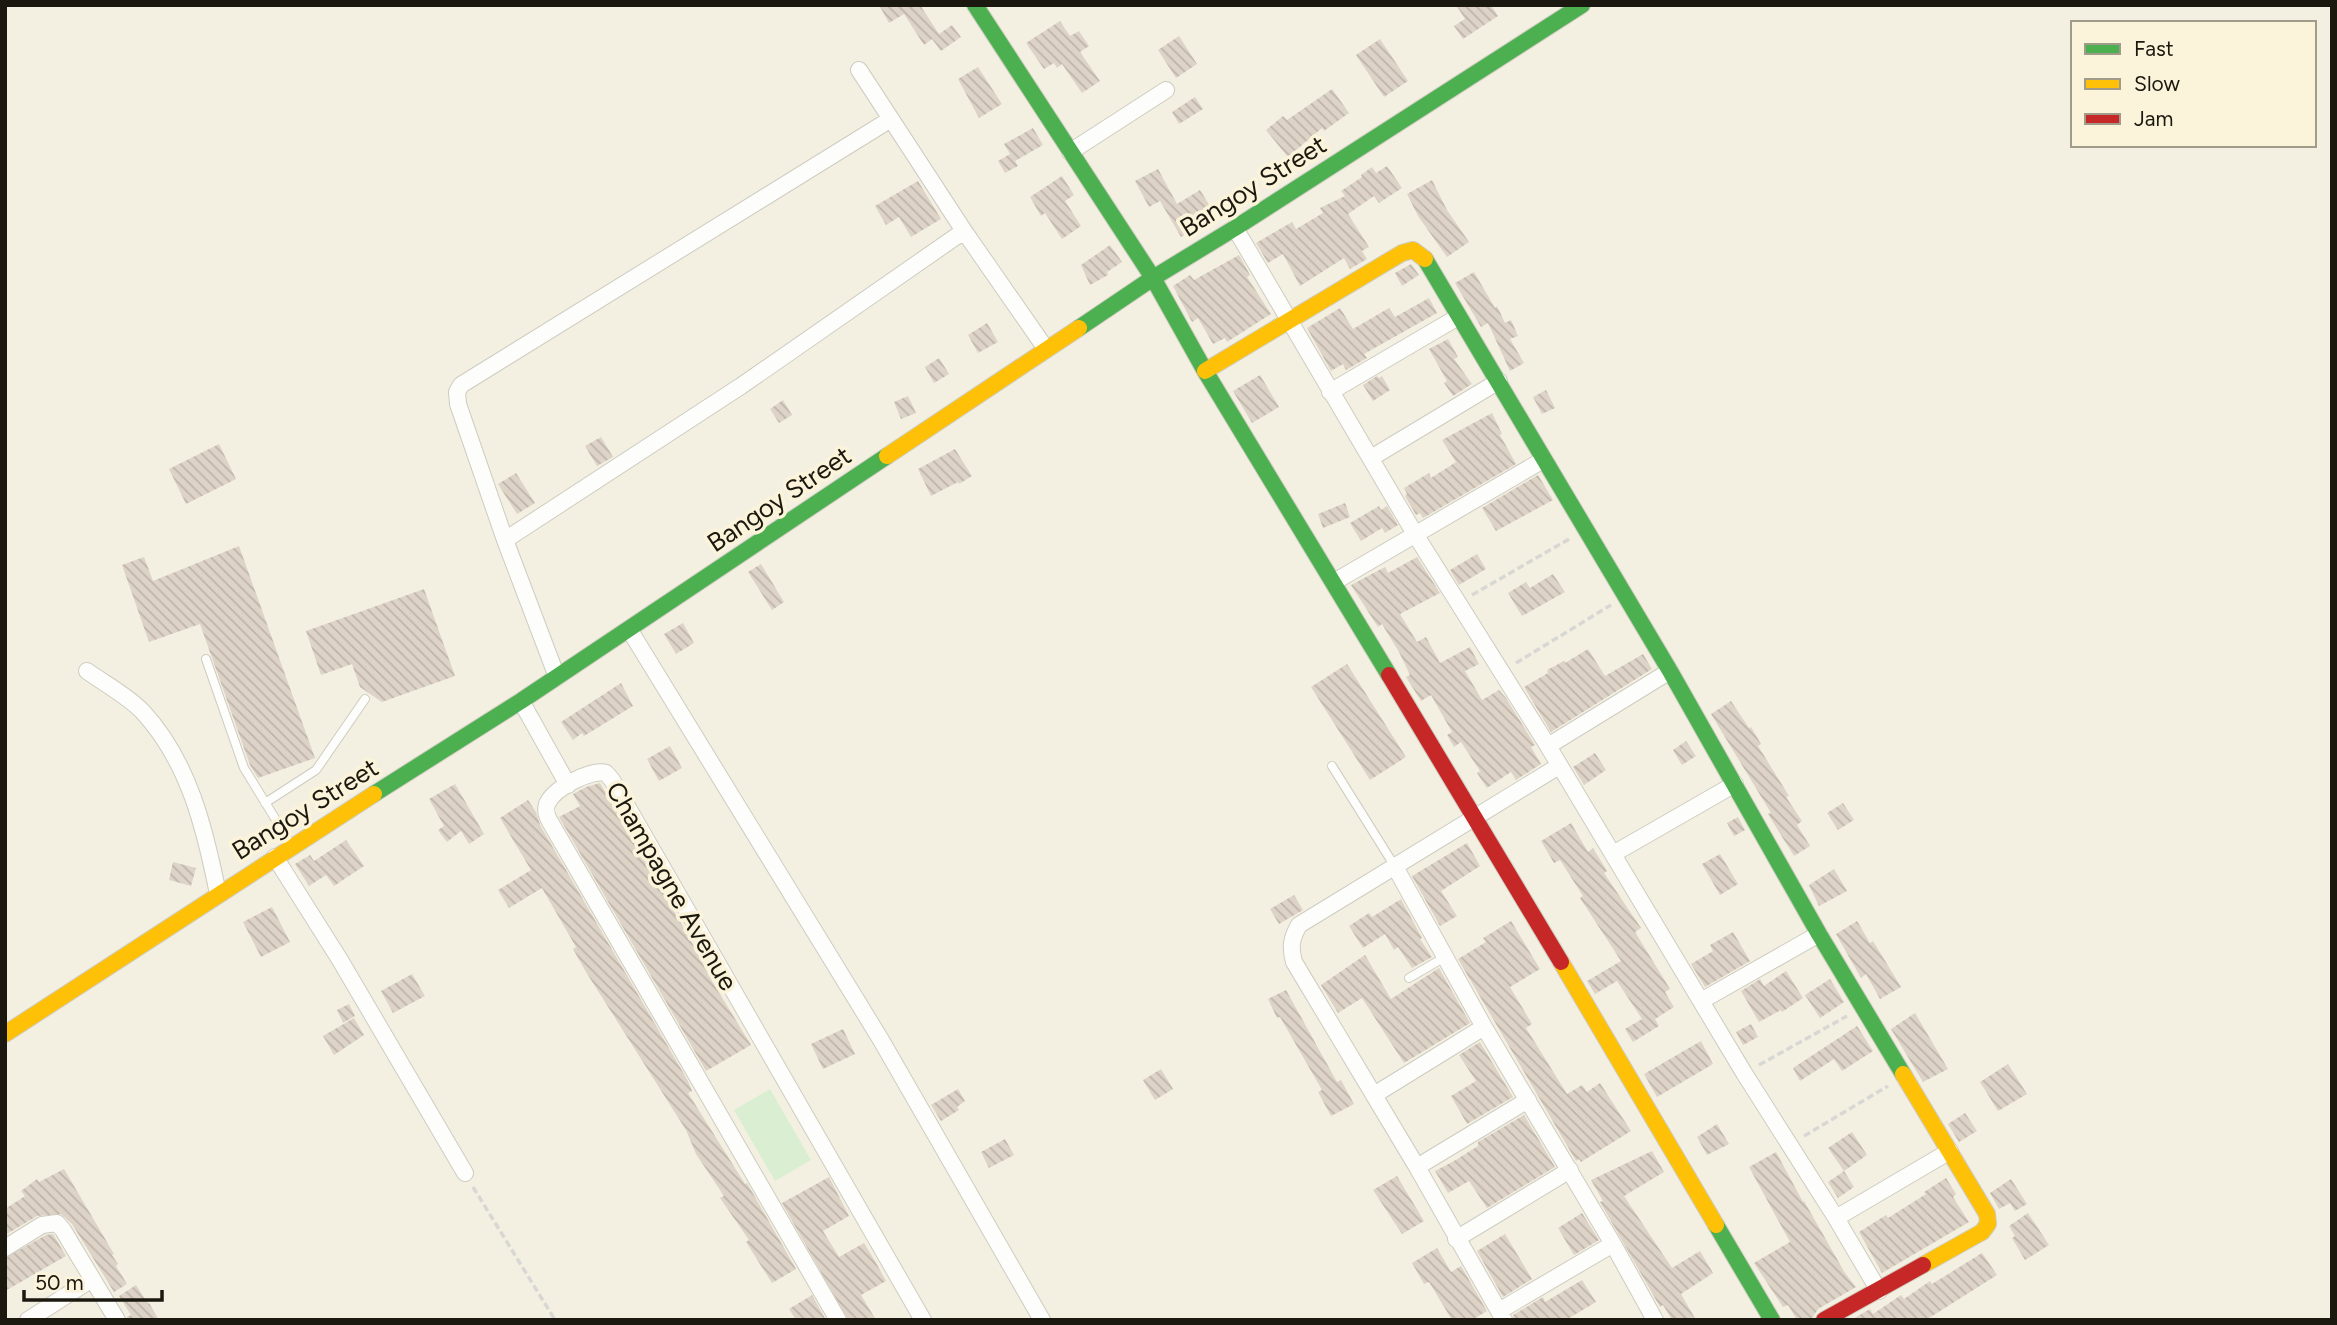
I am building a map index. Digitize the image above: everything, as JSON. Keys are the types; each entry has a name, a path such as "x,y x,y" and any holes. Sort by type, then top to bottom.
{"street":[{"path":"975,5 1153,278 1205,371 1475,816 1772,1320"},
{"name":"Bangoy Street","path":"5,1034 275,856 521,701 1153,278 1582,5"},
{"path":"859,70 964,231 1046,349"},
{"path":"1070,152 1166,90"},
{"path":"557,677 505,540 458,404 457,392 461,385 891,119"},
{"path":"1235,228 1415,534 1548,746 1744,1073 1791,1144 1879,1291"},
{"path":"505,540 741,386 964,231"},
{"path":"1205,371 1402,253 1413,250 1424,257 1670,671 1819,934 1987,1214 1988,1224 1982,1232 1824,1320"},
{"path":"1330,392 1458,317"},
{"path":"1371,458 1499,381"},
{"path":"1334,582 1544,460"},
{"path":"629,629 881,1040 1042,1320"},
{"path":"87,671 141,710 165,740 181,768 204,828 218,894"},
{"path":"1548,746 1670,671"},
{"path":"521,701 568,785"},
{"path":"1559,766 1299,925 1292,937 1290,948 1294,962 1417,1167 1501,1315 1613,1244"},
{"name":"Champagne Avenue","path":"838,1320 549,820 546,806 551,797 593,772 606,773 612,780 923,1320"},
{"path":"1613,854 1735,784"},
{"path":"275,856 340,960 464,1173"},
{"path":"1394,865 1484,1027 1613,1244 1653,1319"},
{"path":"1701,1000 1819,934"},
{"path":"1374,1095 1484,1027"},
{"path":"1417,1167 1528,1100"},
{"path":"1836,1218 1950,1151"},
{"path":"1456,1239 1570,1170"},
{"path":"5,1248 42,1225 57,1223 117,1320"},
{"path":"28,1320 92,1279"}],"lane":[{"path":"206,659 240,758 292,846"},
{"path":"265,803 316,770 365,699"},
{"path":"1332,765 1394,865"},
{"path":"1409,978 1445,957"}],"path":[{"path":"1459,602 1585,530"},
{"path":"1501,671 1625,597"},
{"path":"1744,1073 1864,1007"},
{"path":"1791,1144 1905,1076"},
{"path":"464,1173 555,1320"}],"green space":[{"path":"770,1089 811,1160 775,1181 734,1110"}],"building":[{"path":"879,5 920,5 939,34 952,25 961,37 941,51 932,39 924,45 904,14 889,23"},
{"path":"1456,5 1491,5 1498,16 1463,39 1454,26 1465,19"},
{"path":"1060,21 1070,36 1079,31 1089,46 1080,52 1100,81 1082,93 1062,64 1057,68 1054,63 1044,69 1026,43"},
{"path":"1179,36 1197,64 1176,78 1158,50"},
{"path":"1380,39 1408,81 1384,97 1356,55"},
{"path":"978,67 1002,104 979,118 958,79"},
{"path":"1332,89 1349,113 1324,131 1322,128 1288,157 1266,130 1283,116 1287,120"},
{"path":"1195,97 1203,109 1179,124 1172,112"},
{"path":"1033,128 1043,145 1015,161 1018,166 1005,173 998,161 1010,154 1004,144"},
{"path":"1387,166 1402,188 1379,203 1374,196 1348,214 1369,247 1362,251 1367,259 1350,269 1344,258 1300,286 1283,254 1268,263 1256,243 1292,222 1296,229 1323,213 1320,208 1345,196 1341,191 1372,167 1376,173"},
{"path":"1158,169 1177,204 1200,190 1216,216 1181,237 1160,201 1149,207 1135,181"},
{"path":"1062,176 1074,195 1065,201 1081,226 1062,239 1045,213 1041,216 1030,197"},
{"path":"1432,180 1447,210 1469,242 1447,257 1418,216 1407,194"},
{"path":"918,181 941,219 911,237 899,217 886,225 875,206"},
{"path":"1110,245 1122,262 1107,272 1108,275 1090,285 1081,265"},
{"path":"1239,255 1250,275 1247,277 1271,314 1227,342 1225,338 1213,344 1198,318 1192,322 1173,286 1190,275 1194,280"},
{"path":"1411,264 1419,275 1402,286 1395,273"},
{"path":"1474,272 1505,323 1511,320 1518,336 1510,339 1524,363 1510,371 1488,323 1481,327 1455,283"},
{"path":"1429,298 1437,313 1364,354 1367,358 1346,370 1343,364 1331,371 1307,328 1340,308 1353,329 1389,308 1395,317"},
{"path":"987,323 998,342 978,353 968,335"},
{"path":"1448,339 1458,357 1454,359 1472,384 1453,396 1444,383 1447,381 1429,349"},
{"path":"939,358 949,374 934,383 925,367"},
{"path":"1260,375 1279,407 1252,423 1233,391"},
{"path":"1377,376 1382,376 1390,390 1373,401 1363,385"},
{"path":"1546,390 1555,408 1542,414 1533,397"},
{"path":"908,396 916,413 901,419 894,402"},
{"path":"783,400 792,415 779,423 770,409"},
{"path":"1492,413 1502,434 1500,435 1516,464 1423,518 1420,513 1416,515 1405,496 1407,494 1404,488 1429,473 1431,478 1456,462 1442,440"},
{"path":"601,437 613,457 597,466 585,446"},
{"path":"219,444 236,479 186,504 169,469"},
{"path":"955,449 972,476 931,496 918,469"},
{"path":"516,473 535,503 517,514 498,484"},
{"path":"1538,475 1553,500 1496,531 1482,508"},
{"path":"1345,503 1350,517 1323,528 1318,514"},
{"path":"1379,506 1381,510 1387,506 1398,525 1385,533 1382,528 1361,541 1350,523"},
{"path":"239,546 315,758 258,778 250,765 200,624 149,642 122,565 144,557 153,581"},
{"path":"1477,554 1486,569 1459,585 1450,570"},
{"path":"1417,557 1440,593 1400,614 1417,642 1426,637 1440,663 1470,647 1479,664 1465,671 1482,700 1499,690 1506,698 1535,745 1531,747 1541,764 1516,780 1511,772 1487,788 1477,773 1480,771 1461,742 1454,747 1447,735 1452,732 1431,695 1421,701 1406,677 1410,675 1399,652 1382,624 1378,627 1351,585 1385,567 1388,573"},
{"path":"761,564 784,602 772,610 748,572"},
{"path":"1553,574 1565,592 1522,616 1508,593 1526,582 1530,588"},
{"path":"424,589 455,676 382,702 360,687 352,664 321,675 306,631"},
{"path":"683,623 694,643 676,654 664,634"},
{"path":"1588,649 1605,676 1643,654 1652,669 1551,732 1524,687 1548,673 1547,670"},
{"path":"1347,664 1406,757 1370,780 1311,687"},
{"path":"621,683 633,706 573,740 561,722"},
{"path":"1731,701 1749,728 1751,727 1761,744 1758,746 1802,821 1797,825 1810,846 1794,856 1711,714"},
{"path":"1686,741 1696,756 1682,765 1673,750"},
{"path":"670,746 682,768 659,781 647,759"},
{"path":"1595,753 1606,770 1584,785 1573,767"},
{"path":"600,783 751,1045 706,1071 559,817 580,806 573,794"},
{"path":"455,784 484,834 469,844 461,831 447,842 438,830 444,826 429,799"},
{"path":"528,800 688,1081 692,1091 688,1093 745,1184 747,1183 796,1269 772,1283 746,1242 749,1240 720,1198 724,1196 696,1154 686,1130 586,972 573,949 576,947 542,888 509,908 498,890 531,870 500,818"},
{"path":"1843,803 1854,820 1838,830 1827,813"},
{"path":"1738,817 1745,830 1734,836 1727,823"},
{"path":"1571,823 1588,852 1593,848 1607,871 1604,873 1641,928 1635,932 1670,989 1665,992 1674,1007 1655,1019 1659,1026 1633,1042 1625,1029 1642,1019 1617,981 1595,994 1587,981 1621,961 1580,898 1583,896 1560,860 1554,863 1541,841"},
{"path":"346,840 364,866 334,886 326,875 309,886 295,864 310,855 314,861"},
{"path":"1467,843 1480,866 1441,891 1457,916 1440,926 1412,876"},
{"path":"1720,854 1738,884 1720,895 1702,864"},
{"path":"173,862 196,868 191,886 169,880"},
{"path":"1834,869 1847,891 1819,906 1809,885"},
{"path":"1294,895 1303,910 1279,924 1270,909"},
{"path":"1401,899 1432,957 1412,968 1398,947 1394,950 1385,934 1363,948 1349,926 1369,913 1372,917"},
{"path":"272,907 290,942 261,957 243,922"},
{"path":"1511,921 1540,969 1510,987 1532,1024 1526,1028 1567,1094 1582,1085 1587,1092 1600,1083 1631,1131 1581,1162 1579,1159 1576,1161 1458,959 1486,942 1483,938"},
{"path":"1857,921 1870,943 1873,941 1901,987 1880,999 1866,974 1861,978 1836,934"},
{"path":"1733,932 1750,961 1705,987 1691,964 1713,951 1710,945"},
{"path":"1365,955 1391,999 1439,968 1470,1023 1404,1063 1362,998 1338,1013 1321,985"},
{"path":"1786,971 1803,998 1782,1012 1781,1010 1759,1022 1741,991 1760,979 1764,986"},
{"path":"412,974 425,996 393,1013 381,991"},
{"path":"1830,979 1844,1002 1820,1018 1805,995"},
{"path":"1286,990 1337,1082 1341,1080 1354,1104 1331,1116 1318,1092 1322,1090 1268,999"},
{"path":"349,1004 355,1016 343,1023 337,1010"},
{"path":"1915,1013 1948,1069 1923,1082 1891,1029"},
{"path":"354,1018 364,1035 334,1055 323,1036"},
{"path":"1751,1024 1758,1037 1743,1045 1736,1032"},
{"path":"1857,1026 1873,1051 1842,1071 1834,1059 1800,1081 1793,1068"},
{"path":"843,1029 855,1054 823,1069 811,1044"},
{"path":"1701,1041 1713,1064 1657,1097 1644,1074"},
{"path":"1480,1042 1513,1097 1467,1124 1451,1096 1476,1081 1459,1055"},
{"path":"2008,1064 2027,1094 1998,1111 1980,1082"},
{"path":"1161,1069 1173,1089 1155,1100 1143,1080"},
{"path":"958,1089 965,1101 957,1107 959,1110 941,1121 931,1105"},
{"path":"1965,1113 1977,1131 1959,1142 1948,1124"},
{"path":"1524,1115 1555,1167 1487,1208 1469,1181 1448,1193 1435,1171"},
{"path":"1717,1124 1729,1144 1707,1155 1697,1137"},
{"path":"1852,1132 1867,1155 1844,1171 1828,1148"},
{"path":"1005,1139 1014,1155 989,1168 981,1152"},
{"path":"1652,1151 1664,1172 1624,1196 1672,1268 1700,1251 1713,1273 1681,1294 1696,1320 1672,1320 1663,1305 1660,1307 1600,1202 1603,1201 1591,1180"},
{"path":"1776,1152 1845,1273 1856,1287 1818,1309 1811,1320 1797,1320 1788,1305 1783,1307 1754,1263 1790,1242 1749,1167"},
{"path":"64,1169 114,1254 112,1255 118,1264 116,1266 127,1284 114,1292 72,1224 61,1214 37,1216 5,1235 5,1209 25,1196 21,1191 37,1179 39,1182"},
{"path":"1844,1171 1854,1187 1838,1198 1828,1182"},
{"path":"1397,1176 1424,1221 1402,1234 1373,1190"},
{"path":"829,1177 849,1216 823,1231 839,1257 864,1243 875,1261 886,1281 861,1295 876,1320 848,1320 782,1203"},
{"path":"1946,1178 1956,1194 1953,1197 1969,1222 1882,1273 1859,1232 1886,1215 1888,1218"},
{"path":"2011,1179 2027,1204 2015,1211 2010,1203 1999,1209 1990,1193"},
{"path":"1582,1213 1599,1240 1574,1255 1558,1228"},
{"path":"2028,1213 2049,1245 2025,1260 2012,1238 2015,1236 2009,1226"},
{"path":"53,1234 66,1256 5,1291 5,1258 46,1235"},
{"path":"1505,1234 1532,1279 1503,1297 1477,1251"},
{"path":"1437,1248 1451,1272 1461,1266 1487,1311 1472,1320 1452,1320 1429,1282 1424,1284 1412,1263"},
{"path":"1982,1253 1997,1275 1926,1320 1851,1320 1870,1309 1873,1314 1901,1295 1904,1299 1930,1281 1932,1284"},
{"path":"1582,1280 1596,1302 1566,1320 1514,1320 1513,1315 1543,1297 1545,1302"},
{"path":"136,1285 159,1320 127,1320 131,1315 119,1296"},
{"path":"812,1295 826,1320 796,1320 789,1309"}],"traffic: fast":[{"path":"975,5 1153,278 1205,371 1389,675"},
{"path":"1079,328 1582,5"},
{"path":"1425,259 1670,671 1819,934 1903,1074"},
{"path":"374,794 521,701 887,456"},
{"path":"1716,1225 1772,1320"}],"traffic: slow":[{"path":"1205,371 1402,253 1413,250 1425,259"},
{"path":"887,456 1079,328"},
{"path":"5,1034 374,794"},
{"path":"1561,962 1716,1225"},
{"path":"1903,1074 1987,1214 1988,1224 1982,1232 1923,1265"}],"traffic: jam":[{"path":"1389,675 1561,962"},
{"path":"1824,1320 1923,1265"}]}
